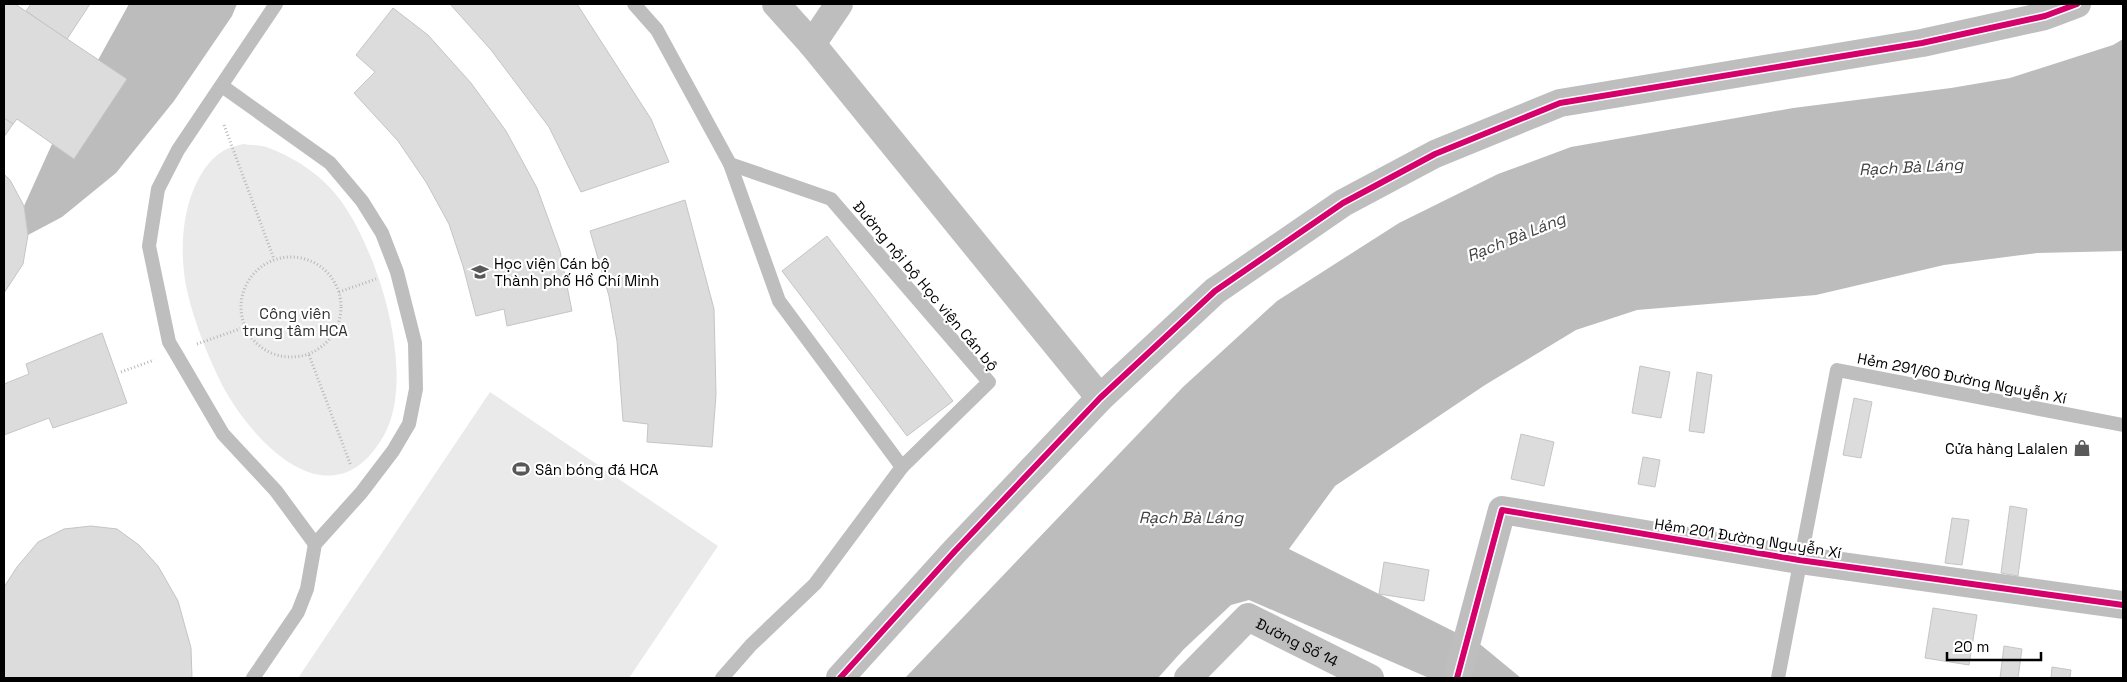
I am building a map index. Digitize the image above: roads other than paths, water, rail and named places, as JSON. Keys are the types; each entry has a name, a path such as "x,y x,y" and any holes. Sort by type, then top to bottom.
{"street":[{"path":"776,4 812,44 1100,398"},
{"path":"812,44 840,4"},
{"path":"840,678 955,551 1100,398 1215,291 1343,203 1435,154 1560,103 1922,43 2045,16 2077,4"},
{"name":"Hẻm 201 Đường Nguyễn Xí","path":"1457,678 1502,510 1799,560 2123,605"},
{"name":"Đường Số 14","path":"1188,678 1248,618 1370,678"}],"lane":[{"path":"276,4 178,150 158,189 149,246 169,342 223,434 276,491 315,544"},
{"path":"634,4 657,30 730,164 779,301 902,467"},
{"path":"222,86 330,163 362,201 382,233 397,272 415,343 416,389 409,424 394,450 361,493 315,544 307,589 298,612 253,678"},
{"name":"Đường nội bộ Học viện Cán bộ","path":"722,678 751,645 815,584 902,467 989,382 831,200 730,164"},
{"name":"Hẻm 291/60 Đường Nguyễn Xí","path":"1799,560 1837,370 2123,425"},
{"path":"1778,678 1799,560"}],"water":[{"path":"129,4 237,4 232,16 174,101 116,173 62,217 28,235 24,206 52,144 74,159 98,60"},
{"name":"Rạch Bà Láng","path":"2123,39 2123,251 2037,253 1944,265 1816,295 1637,310 1576,330 1485,385 1335,486 1289,549 1481,645 1521,678 1429,678 1249,600 1231,605 1184,649 1158,678 905,678 1183,387 1277,301 1399,223 1498,174 1571,147 1793,108 1951,88 2010,78 2113,45"}],"place":[{"name":"Học viện Cán bộ Thành phố Hồ Chí Minh","path":"480,272"},
{"name":"Cửa hàng Lalalen","path":"2082,448"},
{"name":"Sân bóng đá HCA","path":"521,469"}],"park label":[{"name":"Công viên trung tâm HCA","path":"295,322"}]}
